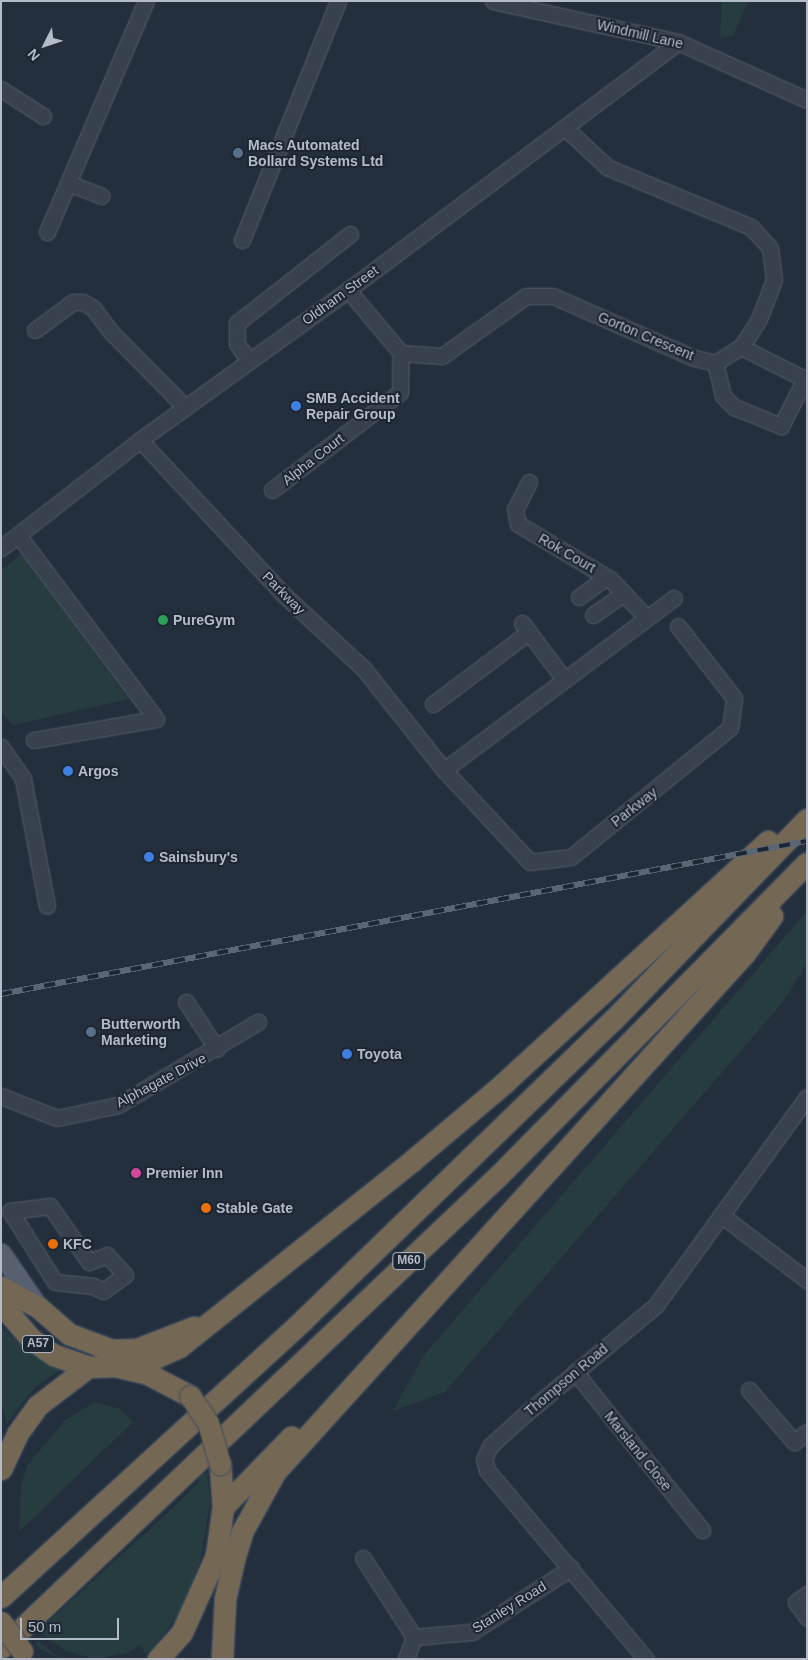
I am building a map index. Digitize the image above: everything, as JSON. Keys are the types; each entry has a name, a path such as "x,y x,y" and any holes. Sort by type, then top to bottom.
{"highway":[{"path":"1,1469 17,1434 37,1406 88,1367 115,1366 150,1360 175,1341 208,1322 504,1083 807,806"},
{"name":"M60","path":"1,1597 303,1320 613,1020 807,819"},
{"name":"M60","path":"17,1653 499,1176 807,863"},
{"path":"223,1507 257,1482 364,1371 739,960 807,867"},
{"name":"A57","path":"1,1287 38,1307 69,1334 112,1350 137,1349 175,1341"},
{"name":"A57","path":"1,1304 31,1339 54,1354 88,1367"},
{"path":"115,1366 169,1381 190,1396 208,1423 220,1464 223,1507 216,1556 213,1659"},
{"path":"222,1659 224,1599 257,1482"},
{"path":"158,1659 182,1632 216,1556"},
{"path":"1,1622 17,1653"}],"main road":[{"name":"A57","path":"1,1253 38,1307"}],"street":[{"path":"47,232 146,1"},
{"path":"242,240 338,1"},
{"name":"Windmill Lane","path":"493,1 678,42 807,100"},
{"name":"Oldham Street","path":"1,548 140,440 348,290 678,42"},
{"path":"1,89 43,116"},
{"path":"566,128 607,166 750,227 770,248 774,280 759,319 741,347 716,363 723,396 734,407 781,426 806,379 741,347"},
{"path":"68,184 102,196"},
{"path":"249,361 236,344 236,323 350,234"},
{"path":"348,290 401,353"},
{"name":"Gorton Crescent","path":"401,353 442,356 526,296 553,296 691,357 716,363"},
{"path":"35,330 73,302 94,308 112,333 185,407"},
{"name":"Alpha Court","path":"272,490 400,392 401,353"},
{"name":"Parkway","path":"140,440 282,593 364,670 444,770 530,862 571,857 730,728 734,698 678,626"},
{"name":"Rok Court","path":"529,482 515,509 518,524 607,577 646,617"},
{"path":"18,535 156,718 34,740"},
{"path":"579,597 607,577"},
{"path":"593,615 624,593"},
{"path":"444,770 563,678 674,598"},
{"path":"433,704 526,628 563,678"},
{"path":"1,747 23,779 47,906"},
{"path":"186,1002 217,1050"},
{"name":"Alphagate Drive","path":"1,1096 43,1115 80,1116 136,1097 217,1050 258,1022"},
{"name":"Thompson Road","path":"646,1659 488,1470 484,1459 490,1446 656,1305 722,1215 801,1117 807,1097"},
{"path":"50,1206 89,1262 107,1255 125,1275 103,1291 93,1286 55,1282 10,1211 50,1206"},
{"path":"722,1215 807,1280"},
{"name":"Marsland Close","path":"575,1372 702,1530"},
{"path":"750,1390 794,1442 807,1432"},
{"path":"364,1558 414,1637 406,1659"},
{"name":"Stanley Road","path":"414,1637 472,1632 571,1568"},
{"path":"807,1594 796,1602 807,1618"}],"green space":[{"path":"722,1 748,1 733,36 720,38"},
{"path":"22,554 129,699 13,725 1,711 1,570"},
{"path":"807,911 807,963 783,1002 445,1392 393,1411 423,1356"},
{"path":"1,1327 19,1343 66,1367 36,1386 7,1423 1,1403"},
{"path":"95,1402 120,1409 133,1422 19,1532 21,1485 27,1466 65,1420"},
{"path":"207,1473 210,1502 200,1563 179,1614 152,1649 146,1654 140,1645 127,1653 95,1659 66,1651 38,1631 174,1507 199,1482 199,1474"},
{"path":"38,1641 62,1659 42,1650 34,1644"}],"railway":[{"path":"1,994 807,841"}],"place":[{"name":"Macs Automated Bollard Systems Ltd","path":"238,153"},
{"name":"SMB Accident Repair Group","path":"296,406"},
{"name":"PureGym","path":"163,620"},
{"name":"Argos","path":"68,771"},
{"name":"Sainsbury's","path":"149,857"},
{"name":"Butterworth Marketing","path":"91,1032"},
{"name":"Toyota","path":"347,1054"},
{"name":"Premier Inn","path":"136,1173"},
{"name":"Stable Gate","path":"206,1208"},
{"name":"KFC","path":"53,1244"}]}
